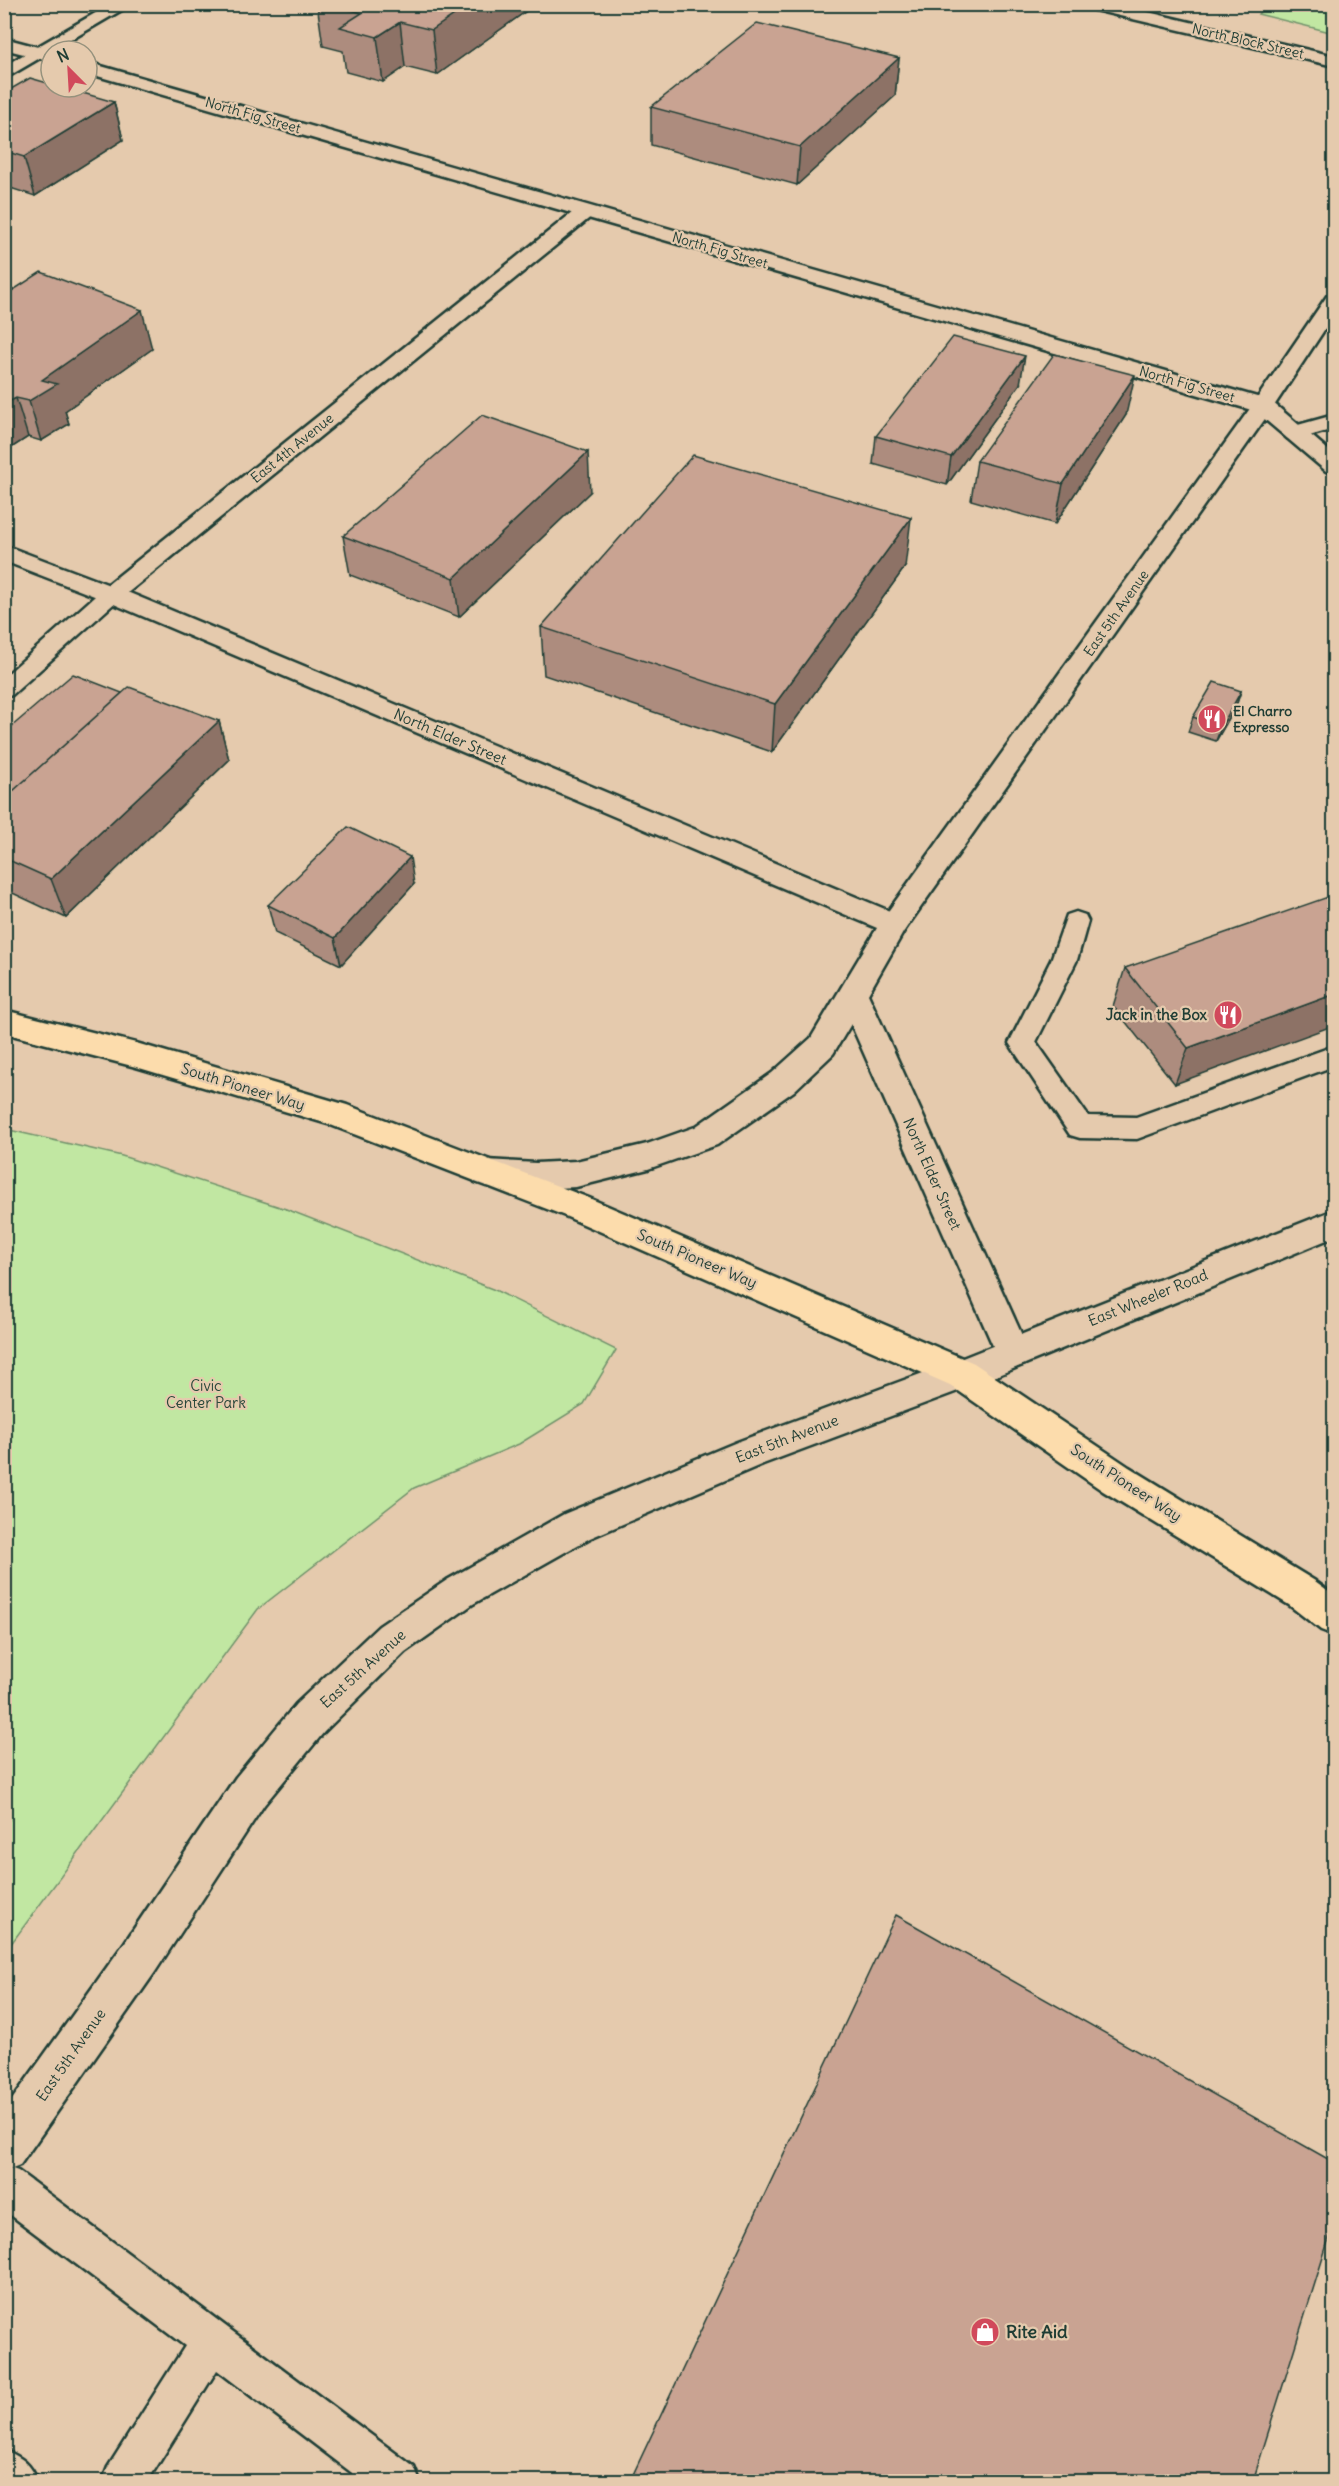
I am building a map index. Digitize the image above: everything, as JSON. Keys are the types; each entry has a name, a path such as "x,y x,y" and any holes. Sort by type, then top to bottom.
{"main road":[{"name":"South Pioneer Way","path":"4,1021 136,1055 336,1114 577,1207 962,1374 1116,1479 1302,1593 1335,1617"}],"street":[{"path":"70,39 124,4"},
{"name":"North Block Street","path":"1090,4 1335,61"},
{"path":"4,43 39,53"},
{"path":"4,74 39,58"},
{"name":"North Fig Street","path":"99,70 1263,406 1335,466"},
{"name":"East 4th Avenue","path":"111,594 585,212"},
{"name":"East 5th Avenue","path":"486,1173 536,1176 576,1174 648,1156 706,1136 783,1082 822,1046 894,924 1263,406 1335,300"},
{"path":"1295,433 1335,422"},
{"name":"North Elder Street","path":"4,552 111,594 894,924"},
{"name":"North Elder Street","path":"853,995 915,1139 1013,1353"},
{"name":"East Wheeler Road","path":"962,1374 1335,1223"},
{"name":"East 5th Avenue","path":"4,2149 140,1957 250,1791 310,1718 392,1639 460,1592 577,1526 750,1453 962,1374"}],"lane":[{"name":"East 4th Avenue","path":"4,690 111,594"},
{"path":"1076,921 1064,960 1022,1043 1080,1127 1137,1128 1335,1056"},
{"path":"4,2185 399,2481"},
{"path":"123,2481 211,2342"},
{"path":"4,2471 17,2481"}],"green space":[{"path":"1266,5 1334,5 1334,33 1258,14"},
{"name":"Civic Center Park","path":"5,1129 122,1156 286,1209 495,1290 616,1350 584,1404 519,1444 414,1488 258,1609 5,1952"}],"building":[{"path":"330,4 470,4 432,30 400,22 377,37 340,27 362,13"},
{"path":"757,23 899,58 800,147 651,107"},
{"path":"30,78 39,81 39,99 99,98 114,102 24,157 4,151 4,93"},
{"path":"41,272 142,310 42,380 57,384 29,401 16,398 4,404 4,296"},
{"path":"953,337 1025,356 951,457 876,436"},
{"path":"1054,354 1135,375 1063,484 977,461"},
{"path":"482,415 588,452 454,578 343,536"},
{"path":"693,455 911,518 775,704 541,627"},
{"path":"73,674 122,693 4,799 4,733"},
{"path":"1214,682 1241,691 1221,727 1193,717"},
{"path":"129,687 219,721 51,879 4,858 4,799"},
{"path":"348,827 410,857 335,938 268,905"},
{"path":"1328,897 1335,904 1335,994 1188,1048 1125,968"},
{"name":"Rite Aid","path":"896,1915 1335,2163 1335,2219 1253,2481 630,2481"}],"place":[{"name":"El Charro Expresso","path":"1212,719"},
{"name":"Jack in the Box","path":"1228,1015"},
{"name":"Rite Aid","path":"985,2332"}]}
